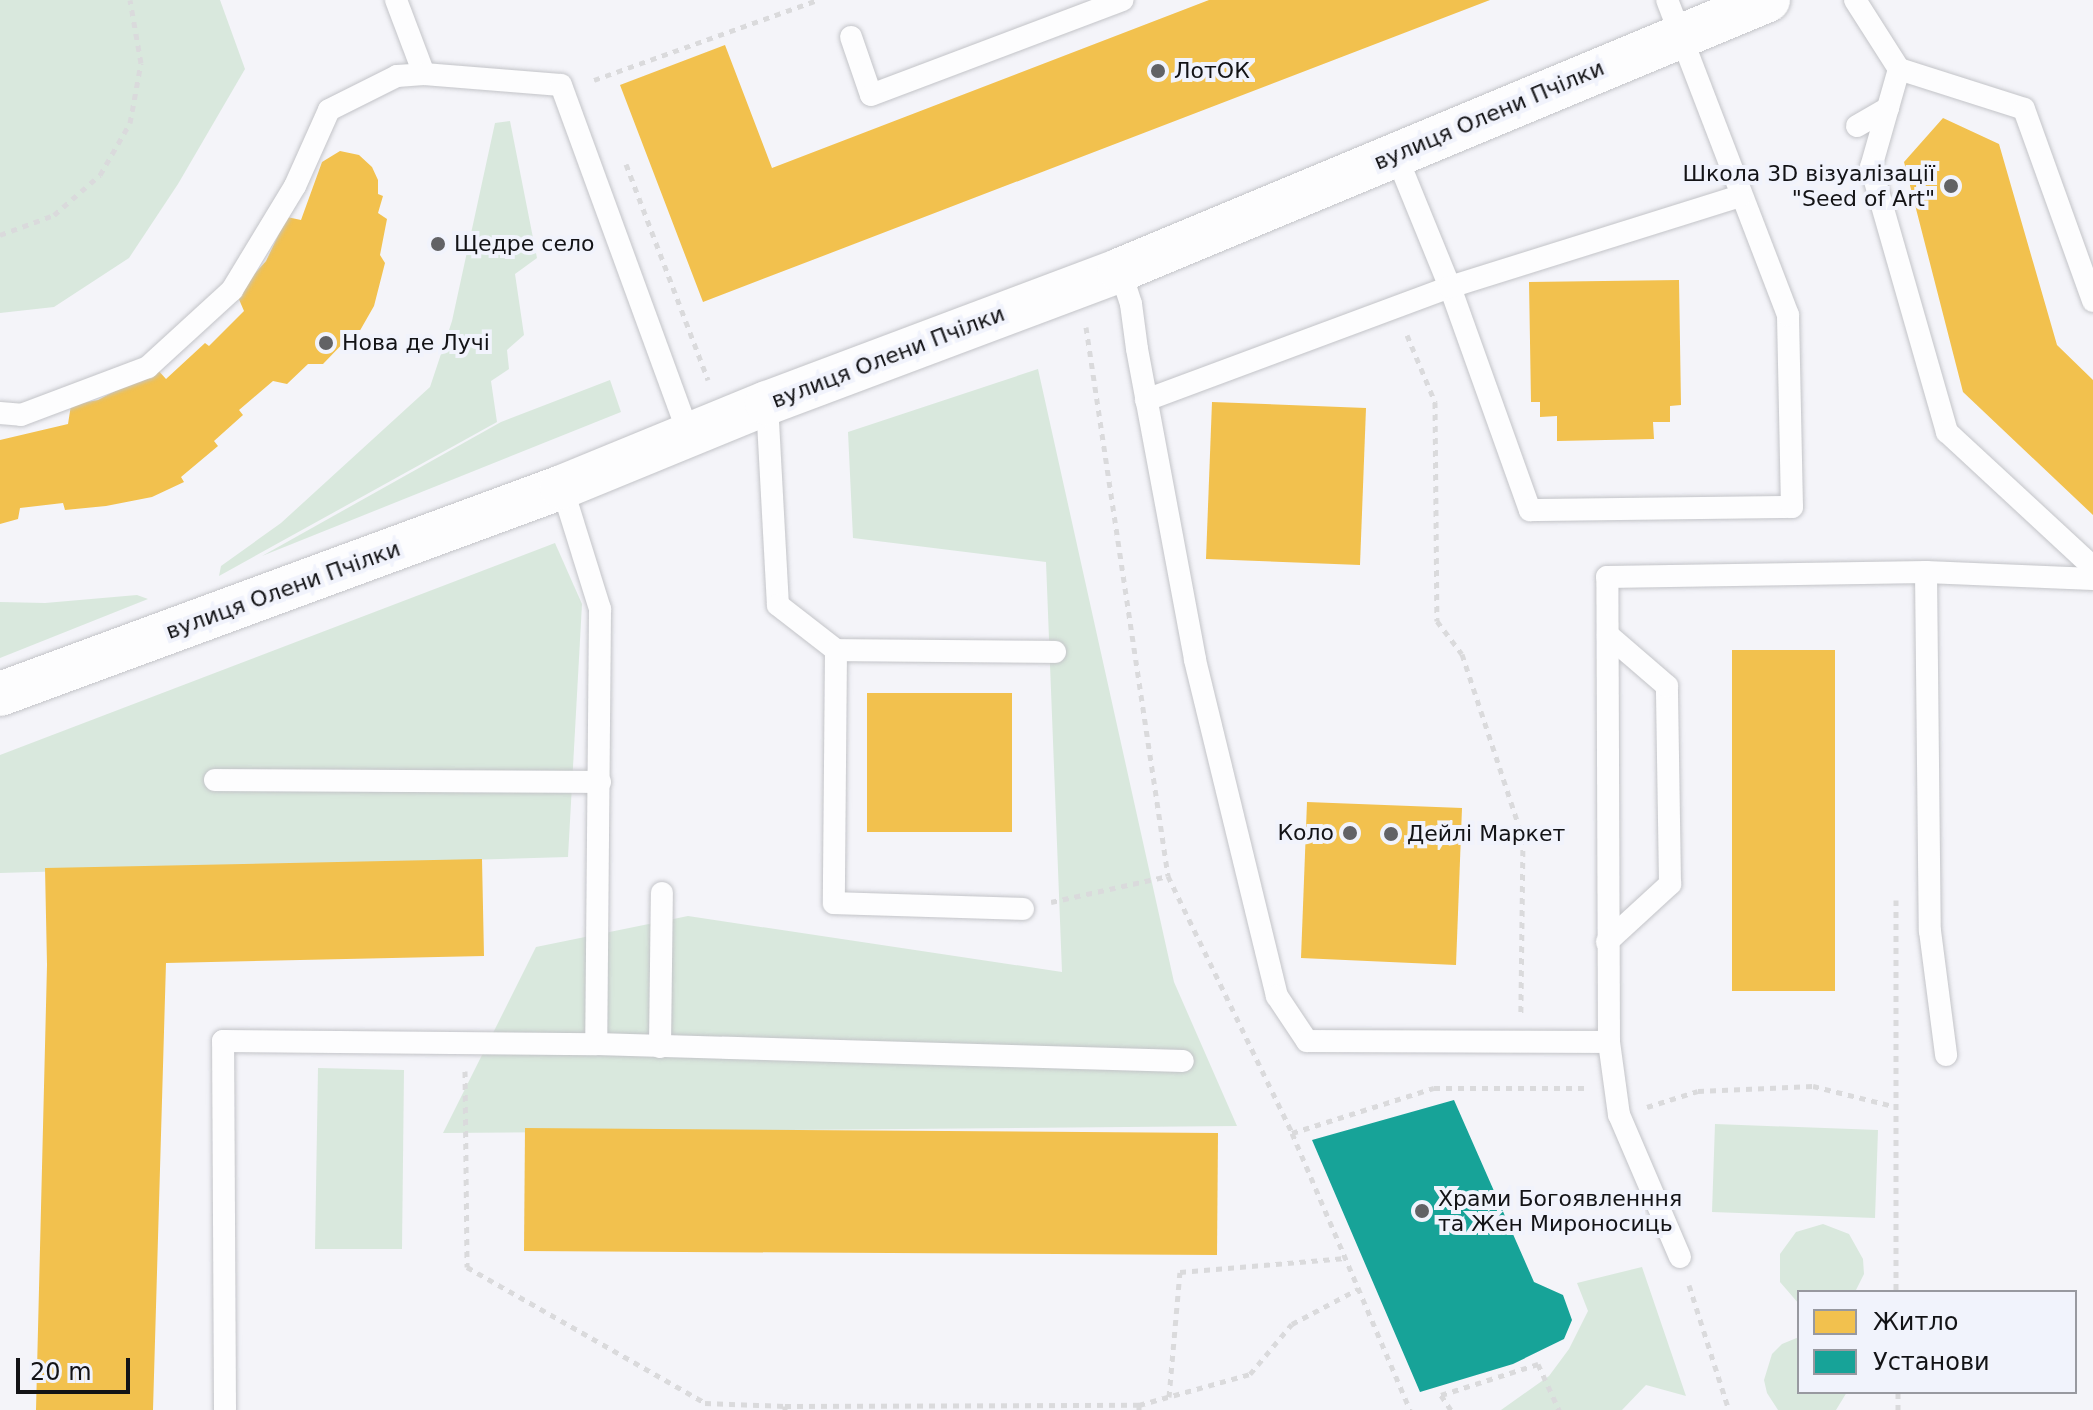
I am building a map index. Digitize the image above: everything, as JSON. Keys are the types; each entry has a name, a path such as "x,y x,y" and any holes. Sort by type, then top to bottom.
{"street":[{"name":"вулиця Олени Пчілки","path":"0,694 562,487 767,403 1120,270 1396,155 1673,18 1768,0"}],"lane":[{"path":"396,0 424,74"},
{"path":"851,37 871,95 1123,0"},
{"path":"1855,0 1899,69 2024,109 2093,301"},
{"path":"1396,155 1450,287 1530,510 1792,507 1788,315 1673,18"},
{"path":"1899,69 1871,167 1947,432 2093,567"},
{"path":"0,413 21,415 148,367 232,290 295,186 329,110 397,76 424,74 561,85 689,434"},
{"path":"1857,126 1888,108"},
{"path":"1146,400 1450,287 1740,196"},
{"path":"1120,270 1131,304 1195,660 1277,996 1307,1041 1609,1042"},
{"path":"767,403 778,605 836,650 1055,652"},
{"path":"562,487 600,609 596,1044"},
{"path":"1680,1257 1619,1115 1609,1042 1607,577 1926,572 2093,579"},
{"path":"1926,572 1930,931 1946,1055"},
{"path":"1607,942 1670,884 1667,686 1608,635"},
{"path":"836,650 834,903 1023,909"},
{"path":"215,780 600,782"},
{"path":"660,1047 662,893"},
{"path":"225,1410 223,1041 596,1044 1183,1061"}],"path":[{"path":"0,235 54,215 100,175 130,123 141,63 130,0"},
{"path":"599,92 593,78 817,0"},
{"path":"620,150 708,380"},
{"path":"1395,307 1435,402 1437,621 1462,654 1523,838 1521,1042"},
{"path":"1085,321 1168,876 1292,1133 1410,1410"},
{"path":"1023,909 1168,876"},
{"path":"1896,889 1893,1106 1896,1290"},
{"path":"464,1042 467,1267 705,1403 785,1408 1139,1408 1250,1374 1292,1324 1358,1289"},
{"path":"1619,1115 1698,1091 1813,1086 1893,1106"},
{"path":"1292,1133 1434,1088 1616,1088"},
{"path":"1680,1257 1729,1410"},
{"path":"1169,1397 1180,1272 1345,1258"},
{"path":"1451,1410 1441,1395 1538,1364 1559,1410"}],"shaded area":[{"path":"0,0 220,0 245,69 178,184 129,258 54,307 0,313"},
{"path":"510,121 537,258 515,274 524,335 507,350 509,369 491,381 497,422 219,576 221,566 281,523 430,387 452,321 495,123"},
{"path":"1038,369 1174,982 1237,1126 443,1133 536,947 688,916 1062,972 1046,562 853,538 848,432"},
{"path":"610,380 621,412 262,556 501,422"},
{"path":"555,543 582,604 568,857 0,873 0,755"},
{"path":"137,595 148,599 0,658 0,602 45,603"},
{"path":"318,1068 404,1070 402,1249 315,1249"},
{"path":"1715,1124 1878,1130 1875,1218 1712,1212"},
{"path":"1823,1224 1849,1234 1863,1259 1864,1274 1856,1290 1797,1290 1797,1302 1780,1282 1780,1254 1796,1232"},
{"path":"1642,1267 1686,1396 1646,1385 1622,1410 1501,1410 1549,1376 1569,1349 1588,1311 1577,1283"},
{"path":"1797,1338 1797,1394 1846,1394 1836,1410 1778,1410 1767,1393 1764,1380 1772,1354 1782,1344"}],"building: Житло":[{"path":"1209,0 1490,0 703,302 620,85 725,45 772,168"},
{"path":"1943,118 1999,144 2057,345 2093,380 2093,515 1963,392 1904,162"},
{"path":"340,151 359,155 372,167 378,180 378,194 383,196 378,213 387,219 380,255 385,263 374,306 358,334 351,335 323,364 308,364 287,384 273,381 239,410 243,415 214,441 218,446 181,477 184,482 152,497 106,506 65,510 63,503 20,508 18,519 0,524 0,440 68,424 71,405 98,400 157,369 166,379 205,343 209,346 244,311 238,297 243,287 266,261 287,217 301,220 322,162"},
{"path":"1679,280 1681,405 1670,406 1670,422 1653,422 1654,439 1557,441 1557,416 1540,417 1540,402 1531,402 1529,282"},
{"path":"1212,402 1366,408 1360,565 1206,559"},
{"path":"1732,650 1835,650 1835,991 1732,991"},
{"path":"867,693 1012,693 1012,832 867,832"},
{"path":"1307,802 1462,808 1456,965 1301,958"},
{"path":"482,859 484,956 166,963 153,1410 36,1410 47,965 45,868"},
{"path":"525,1128 1218,1133 1217,1255 524,1251"}],"building: Установи":[{"name":"Храми Богоявленння та Жен Мироносиць","path":"1454,1100 1534,1282 1563,1295 1572,1320 1564,1339 1513,1364 1420,1392 1312,1140"}],"place":[{"name":"ЛотОК","path":"1158,71"},
{"name":"Школа 3D візуалізації \"Seed of Art\"","path":"1951,186"},
{"name":"Щедре село","path":"438,244"},
{"name":"Нова де Лучі","path":"326,343"},
{"name":"Коло","path":"1350,833"},
{"name":"Дейлі Маркет","path":"1391,834"},
{"name":"Храми Богоявленння та Жен Мироносиць","path":"1422,1211"}]}
